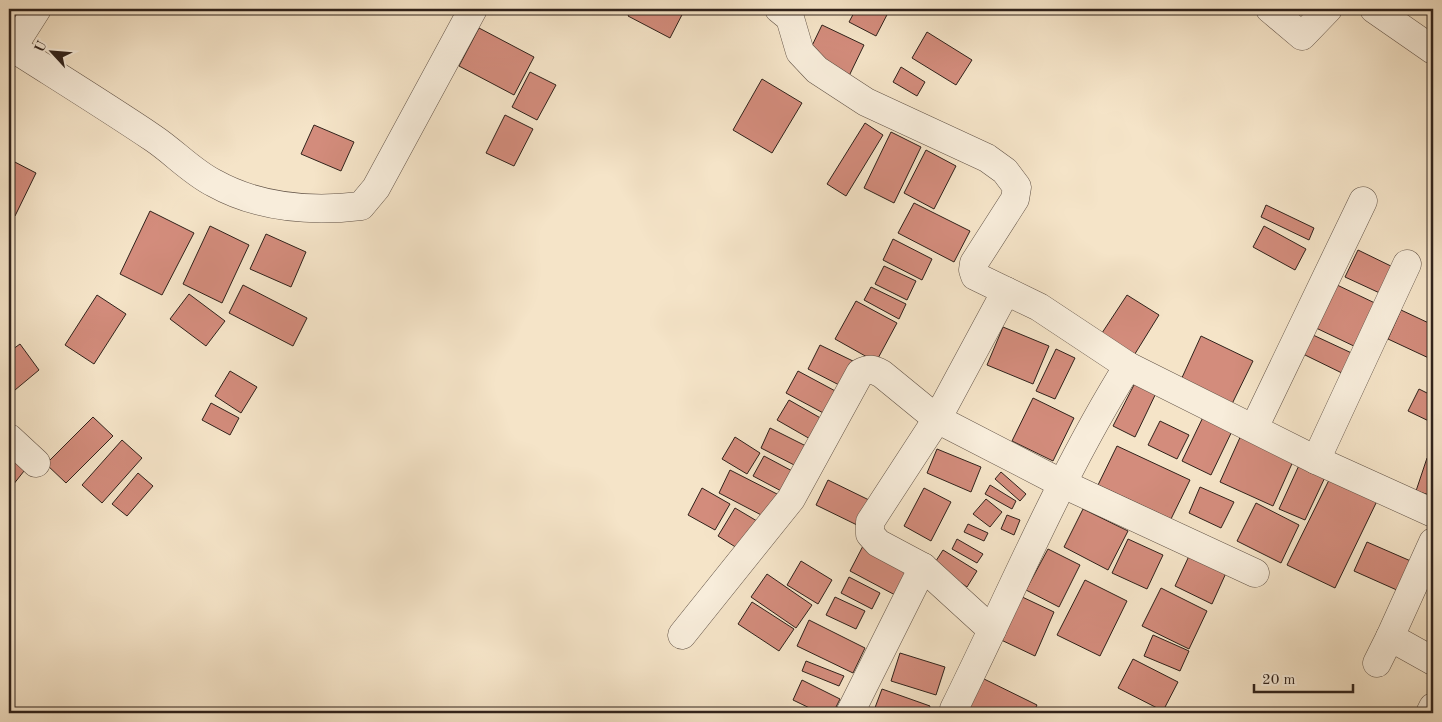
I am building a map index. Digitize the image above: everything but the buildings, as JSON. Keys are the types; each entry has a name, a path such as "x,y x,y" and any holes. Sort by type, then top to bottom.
{"street":[{"path":"37,9 11,50 155,139 213,183 256,200 295,209 361,206 376,188 473,9"},
{"path":"779,9 790,18 800,52 817,70 866,102 987,158 1005,171 1017,187 1016,199 974,263 973,270 975,276 1039,307 1128,366 1316,460 1433,513"},
{"path":"1270,9 1302,36 1328,9"},
{"path":"1374,9 1433,50"},
{"path":"1254,428 1363,201"},
{"path":"1316,460 1407,264"},
{"path":"992,630 923,567 878,543 870,534 870,522 937,419 1006,292"},
{"path":"954,709 1062,483 1102,407 1128,366"},
{"path":"682,635 791,499 860,373 866,369 882,374 937,419 1062,483 1256,573"},
{"path":"9,438 36,463"},
{"path":"1376,663 1390,638 1433,542"},
{"path":"850,713 923,567"},
{"path":"1390,638 1433,661"},
{"path":"1430,713 1433,707"}]}
